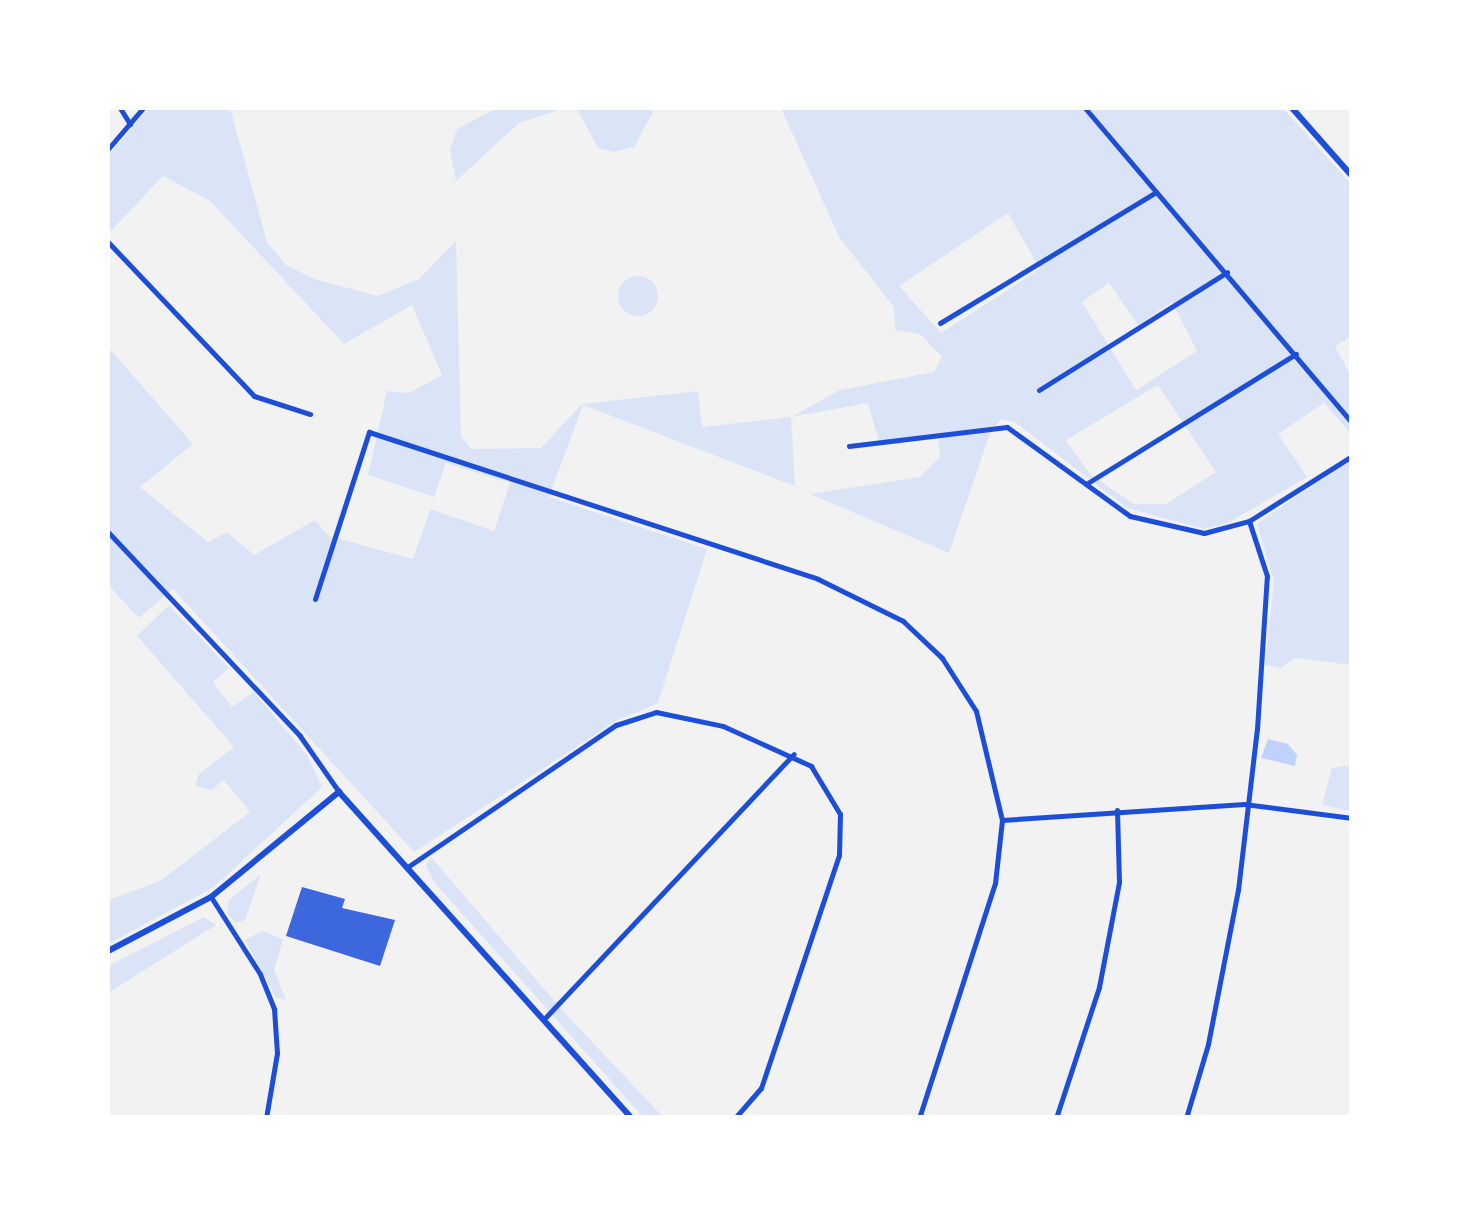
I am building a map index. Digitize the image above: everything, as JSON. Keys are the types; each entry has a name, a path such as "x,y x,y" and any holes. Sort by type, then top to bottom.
{"main road":[{"path":"1292,108 1352,176"},
{"path":"108,950 211,897 339,792 631,1118"}],"street":[{"path":"120,108 130,124"},
{"path":"108,149 143,108"},
{"path":"1085,108 1352,423"},
{"path":"940,323 1156,192"},
{"path":"108,242 254,396 310,414"},
{"path":"1038,390 1227,272"},
{"path":"1085,484 1296,354"},
{"path":"849,446 1007,426 1144,522 1204,532 1248,521 1352,456"},
{"path":"315,599 369,432 862,596 904,621 962,684 988,742 1002,820 995,883 919,1118"},
{"path":"1186,1118 1208,1044 1238,890 1244,804 1254,757 1268,602 1267,576 1248,521"},
{"path":"108,532 300,736 339,792"},
{"path":"408,866 616,725 656,712 686,714 794,754 833,794 840,856 761,1088 735,1118"},
{"path":"544,1019 794,754"},
{"path":"1002,820 1244,804 1352,818"},
{"path":"1056,1118 1099,987 1120,882 1116,810"},
{"path":"211,897 260,974 274,1010 278,1053 266,1118"}],"shaded area":[{"path":"149,108 230,108 267,242 286,265 314,279 378,296 419,279 456,241 461,436 471,449 541,448 582,404 698,391 702,427 791,417 795,486 583,405 549,497 707,549 658,703 618,720 414,852 173,589 139,618 108,585 108,347 193,444 140,487 208,542 227,532 254,555 315,520 329,536 413,559 430,509 494,531 510,483 446,463 434,497 368,475 387,391 409,393 442,375 412,305 344,344 210,201 163,176 108,234 108,156"},
{"path":"497,108 565,108 519,123 456,181 450,150 457,129"},
{"path":"567,108 655,108 634,147 614,152 598,148 578,111"},
{"path":"781,108 1283,108 1351,184 1351,337 1335,346 1351,376 1351,434 1324,403 1278,434 1307,477 1228,523 1204,529 1127,508 1015,422 1001,419 991,431 949,553 810,494 920,477 940,457 938,437 880,445 868,403 791,417 840,390 934,372 942,357 920,334 895,330 894,307 839,237","holes":["1008,213 1040,269 941,333 899,286","1109,283 1138,325 1172,302 1197,351 1136,390 1082,302","1158,385 1216,472 1166,504 1134,504 1090,474 1066,440"]},
{"path":"638,276 652,282 658,296 652,310 638,316 624,310 618,296 624,282"},
{"path":"1351,459 1351,665 1296,658 1281,668 1265,665 1274,581 1257,524"},
{"path":"169,605 229,668 213,682 232,707 254,692 307,755 322,787 214,887 108,944 108,900 160,881 250,812 224,780 211,790 195,786 199,774 234,747 137,636"},
{"path":"1351,765 1351,811 1322,805 1332,768"},
{"path":"431,857 562,1010 663,1117 643,1117 434,882 426,866"},
{"path":"261,874 245,920 235,923 227,913 229,900"},
{"path":"204,917 216,925 108,993 108,966"},
{"path":"262,931 283,939 274,970 286,1000 276,997 245,940"}],"water":[{"path":"1268,739 1288,744 1297,755 1295,766 1261,758"}],"building":[{"path":"302,887 345,899 342,908 395,920 380,966 286,936"}]}
